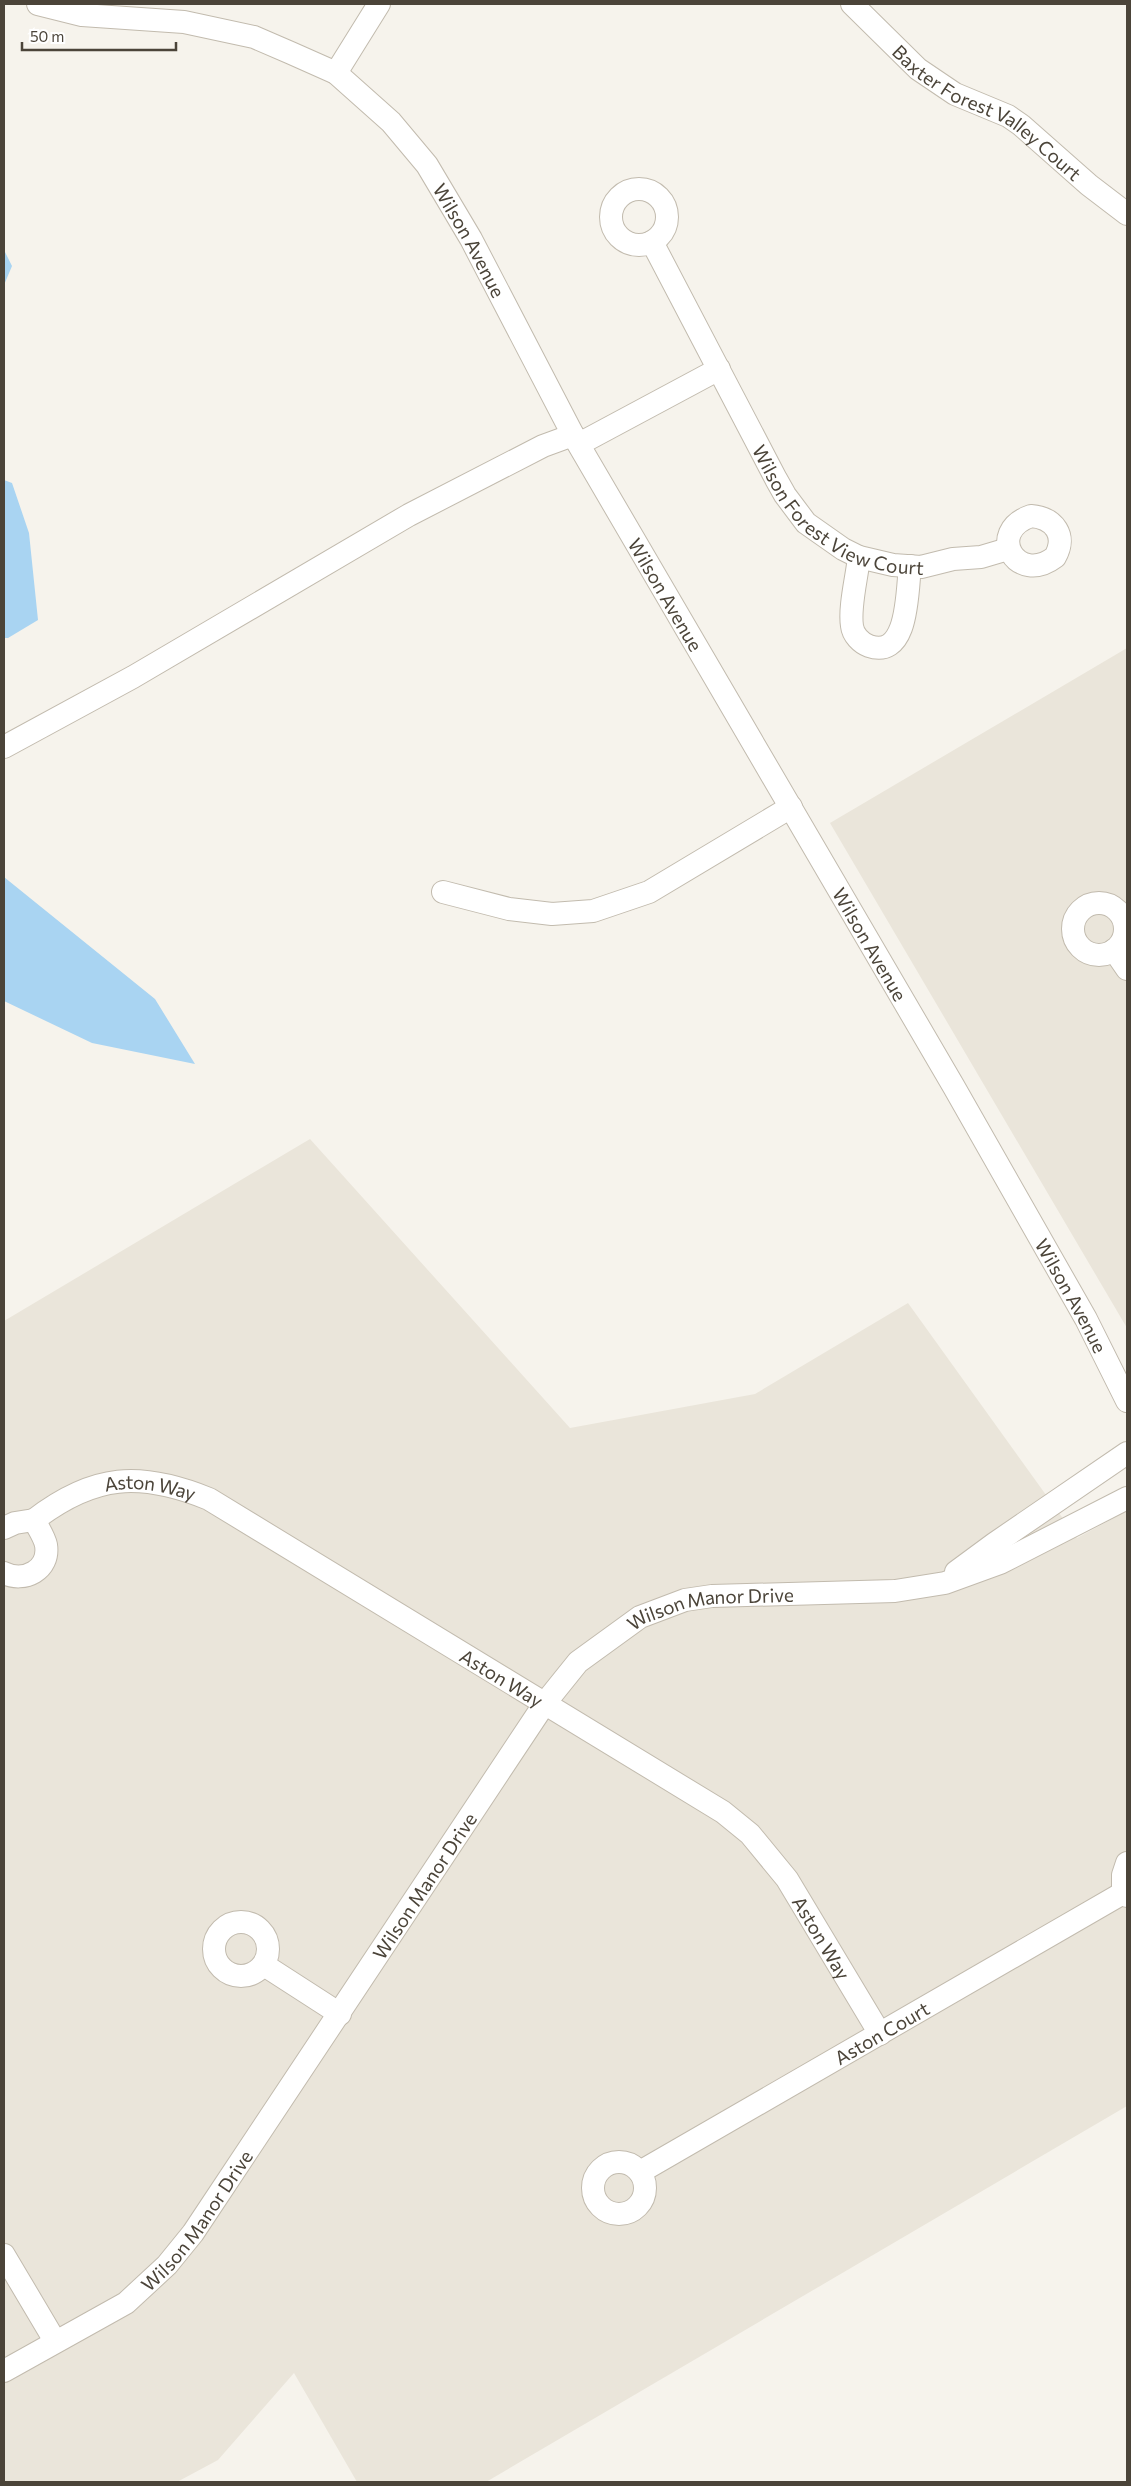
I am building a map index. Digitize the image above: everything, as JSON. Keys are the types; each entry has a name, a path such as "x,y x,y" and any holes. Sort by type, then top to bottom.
{"street":[{"name":"Wilson Avenue","path":"38,4 82,15 184,22 254,37 336,73 391,122 427,165 471,239 576,440 791,807 1086,1319 1127,1401"},
{"path":"336,73 379,4"},
{"name":"Baxter Forest Valley Court","path":"852,4 918,69 955,94 1008,116 1021,125 1095,190 1127,214"},
{"name":"Wilson Forest View Court","path":"652,242 776,479 796,511 818,533 859,557 893,565 921,567 953,559 981,557 1008,549"},
{"path":"4,747 133,677 409,516 543,446 576,440 719,369"},
{"path":"859,557 852,627 860,641 876,648 888,645 901,632 910,566"},
{"path":"443,892 509,909 552,914 593,910 649,892 791,807"},
{"path":"1114,950 1127,970"},
{"name":"Wilson Manor Drive","path":"942,1584 994,1544 1127,1452"},
{"name":"Aston Way","path":"4,1528 34,1520 60,1500 87,1488 118,1482 148,1480 181,1487 210,1498 723,1812 750,1834 788,1879 880,2034"},
{"name":"Wilson Manor Drive","path":"4,2371 126,2303 167,2265 193,2233 340,2014 545,1702 578,1662 640,1617 685,1600 712,1596 895,1591 942,1584 1000,1563 1127,1498"},
{"path":"4,1573 22,1577 30,1575 43,1563 46,1546 34,1520"},
{"name":"Aston Court","path":"640,2172 1125,1895 1123,1875 1127,1863"},
{"path":"264,1966 340,2014"},
{"path":"4,2256 55,2341"}],"shaded area":[{"path":"1127,648 1127,1328 830,823"},
{"path":"310,1139 570,1428 755,1394 908,1303 1077,1538 1127,1511 1127,2106 486,2482 357,2482 294,2373 218,2460 177,2482 4,2482 4,1321"}],"water":[{"path":"4,250 12,266 4,285"},
{"path":"4,480 12,483 29,533 38,620 8,638 4,638"},
{"path":"4,877 155,999 195,1064 92,1043 4,1001"}]}
